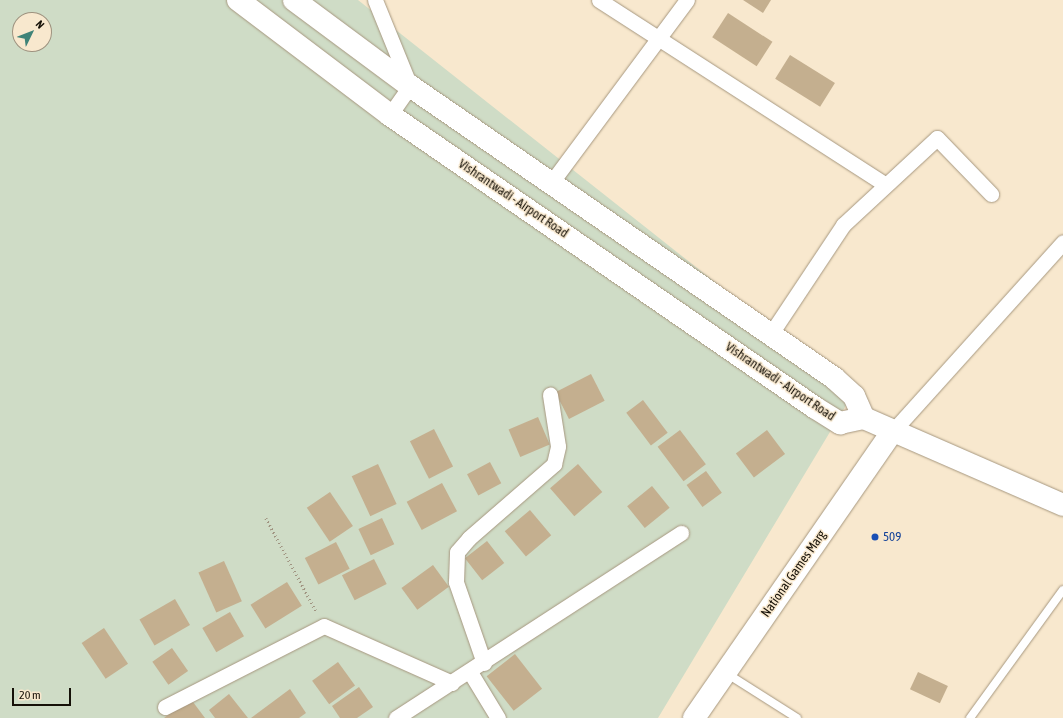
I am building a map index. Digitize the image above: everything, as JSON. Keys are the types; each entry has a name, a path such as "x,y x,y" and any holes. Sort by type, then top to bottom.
{"main road":[{"name":"Vishrantwadi - Airport Road","path":"238,0 390,115 814,407 840,423 864,418"},
{"path":"294,0 410,86 770,334 854,396 864,418 1063,505"},
{"name":"National Games Marg","path":"694,718 893,431"}],"street":[{"path":"375,0 410,86 390,115"},
{"path":"599,0 886,185"},
{"path":"551,183 657,38 687,0"},
{"path":"770,334 843,225 937,138 991,194"},
{"path":"893,431 1063,242"},
{"path":"484,663 456,582 457,552 469,538 554,464 558,446 550,395"},
{"path":"396,718 484,663 681,533"},
{"path":"165,707 324,626 452,683"},
{"path":"470,672 498,718"}],"lane":[{"path":"970,718 1063,590"},
{"path":"726,673 797,718"}],"path":[{"path":"266,518 324,626"}],"green space":[{"path":"0,0 358,0 854,392 658,718 0,718"}],"building":[{"path":"743,0 771,0 763,13"},
{"path":"728,13 772,42 757,66 712,37"},
{"path":"790,55 835,83 820,107 775,79"},
{"path":"591,374 605,401 569,419 555,392"},
{"path":"643,400 668,433 651,445 626,413"},
{"path":"538,417 550,445 520,457 509,430"},
{"path":"434,429 453,466 429,479 410,441"},
{"path":"680,430 706,464 684,481 658,447"},
{"path":"767,430 785,454 754,477 736,453"},
{"path":"490,462 501,483 478,495 467,474"},
{"path":"378,464 397,504 370,516 352,476"},
{"path":"578,464 602,492 574,516 550,488"},
{"path":"706,471 722,493 702,507 687,485"},
{"path":"442,483 457,511 422,530 407,502"},
{"path":"652,486 670,508 645,528 627,506"},
{"path":"330,492 353,526 330,542 307,508"},
{"path":"530,510 551,535 526,556 505,531"},
{"path":"382,518 394,544 371,555 358,529"},
{"path":"487,541 504,563 482,580 465,558"},
{"path":"336,542 350,569 318,585 305,558"},
{"path":"374,559 387,584 355,600 342,575"},
{"path":"224,561 242,601 216,613 198,572"},
{"path":"433,565 449,587 417,610 401,588"},
{"path":"287,582 302,606 265,629 251,605"},
{"path":"175,599 190,625 154,645 139,620"},
{"path":"230,612 244,636 216,652 202,628"},
{"path":"104,628 128,664 106,679 82,643"},
{"path":"172,648 188,671 168,685 152,662"},
{"path":"515,654 542,689 514,711 487,676"},
{"path":"338,662 355,685 329,704 312,681"},
{"path":"918,672 948,686 940,703 910,689"},
{"path":"359,687 373,707 357,718 340,718 332,706"},
{"path":"290,689 306,713 299,718 251,718"},
{"path":"229,694 248,718 215,718 209,710"},
{"path":"190,698 205,718 164,718"}],"place":[{"name":"509","path":"875,537"}]}
